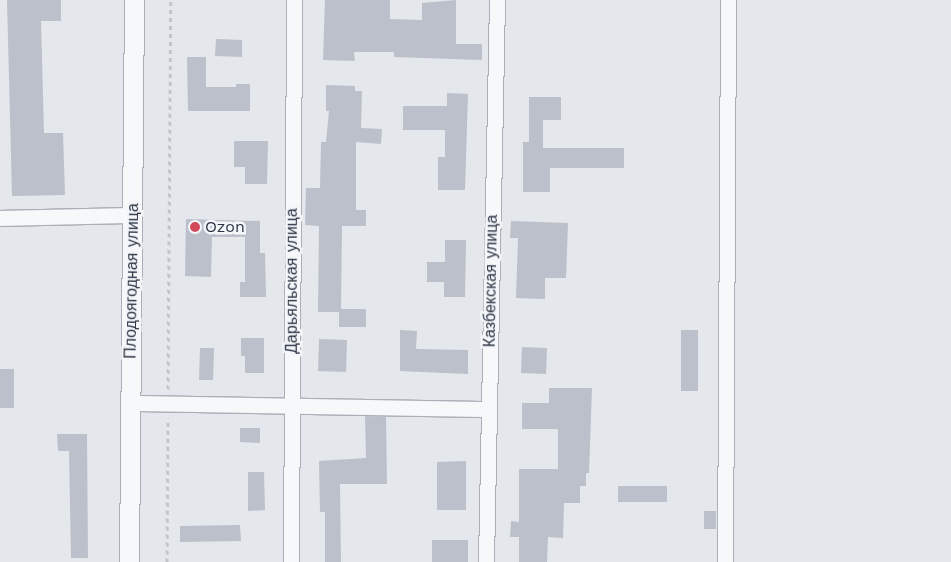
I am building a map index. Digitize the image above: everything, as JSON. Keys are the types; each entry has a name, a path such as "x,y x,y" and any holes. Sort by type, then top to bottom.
{"street":[{"name":"Плодоягодная улица","path":"129,562 134,0"},
{"name":"Дарьяльская улица","path":"291,562 294,0"},
{"name":"Казбекская улица","path":"486,562 497,0"},
{"path":"725,562 728,0"},
{"path":"0,218 132,215"},
{"path":"131,403 488,409"}],"path":[{"path":"167,562 171,0"}],"building":[{"path":"7,0 61,0 61,21 41,21 44,133 63,133 65,195 12,196"},
{"path":"325,0 390,0 390,19 422,20 422,3 456,0 456,44 482,44 482,60 394,57 394,52 354,52 355,61 323,60"},
{"path":"216,39 242,40 242,57 215,56"},
{"path":"187,57 206,57 206,87 236,87 236,84 250,84 250,111 188,111"},
{"path":"326,85 355,86 355,91 362,91 361,128 382,129 381,144 356,142 356,210 366,210 366,226 342,226 341,309 366,309 366,327 339,327 339,312 318,312 319,226 305,225 306,188 320,188 321,142 326,142 329,111 326,111"},
{"path":"447,93 468,94 465,190 438,190 438,157 445,157 445,130 403,130 403,106 447,106"},
{"path":"529,97 561,97 561,120 543,120 543,148 624,148 624,168 550,168 550,192 523,192 523,142 529,142"},
{"path":"234,141 268,141 267,184 245,184 245,167 234,167"},
{"path":"186,219 260,221 260,253 265,253 266,297 240,297 240,282 245,282 245,237 212,237 211,277 185,276"},
{"path":"511,221 568,223 566,278 545,278 545,299 516,298 518,238 510,238"},
{"path":"445,240 466,240 465,297 444,297 444,282 427,282 427,262 445,262"},
{"path":"400,330 417,331 416,349 468,350 468,374 400,371"},
{"path":"681,330 698,330 698,391 681,391"},
{"path":"241,338 264,338 264,373 245,373 245,356 241,356"},
{"path":"319,339 347,340 346,372 318,371"},
{"path":"522,347 547,348 546,374 521,373"},
{"path":"200,348 214,348 213,380 199,380"},
{"path":"0,369 14,369 14,408 0,408"},
{"path":"549,388 592,388 589,473 586,473 586,486 580,486 580,503 564,503 563,538 548,537 547,562 519,562 519,537 510,537 511,521 519,522 519,469 558,469 558,429 522,429 522,403 549,403"},
{"path":"365,416 386,417 387,484 340,484 341,562 325,562 325,512 320,512 319,461 366,458"},
{"path":"240,428 260,428 260,443 240,442"},
{"path":"57,434 87,434 88,558 71,558 69,451 58,451"},
{"path":"466,461 466,510 437,510 437,462"},
{"path":"248,472 264,472 265,510 248,511"},
{"path":"618,486 667,486 667,502 618,502"},
{"path":"704,511 716,511 716,529 704,529"},
{"path":"240,525 241,541 180,542 180,526"},
{"path":"432,540 468,540 468,562 432,562"}],"place":[{"name":"Ozon","path":"195,227"}]}
